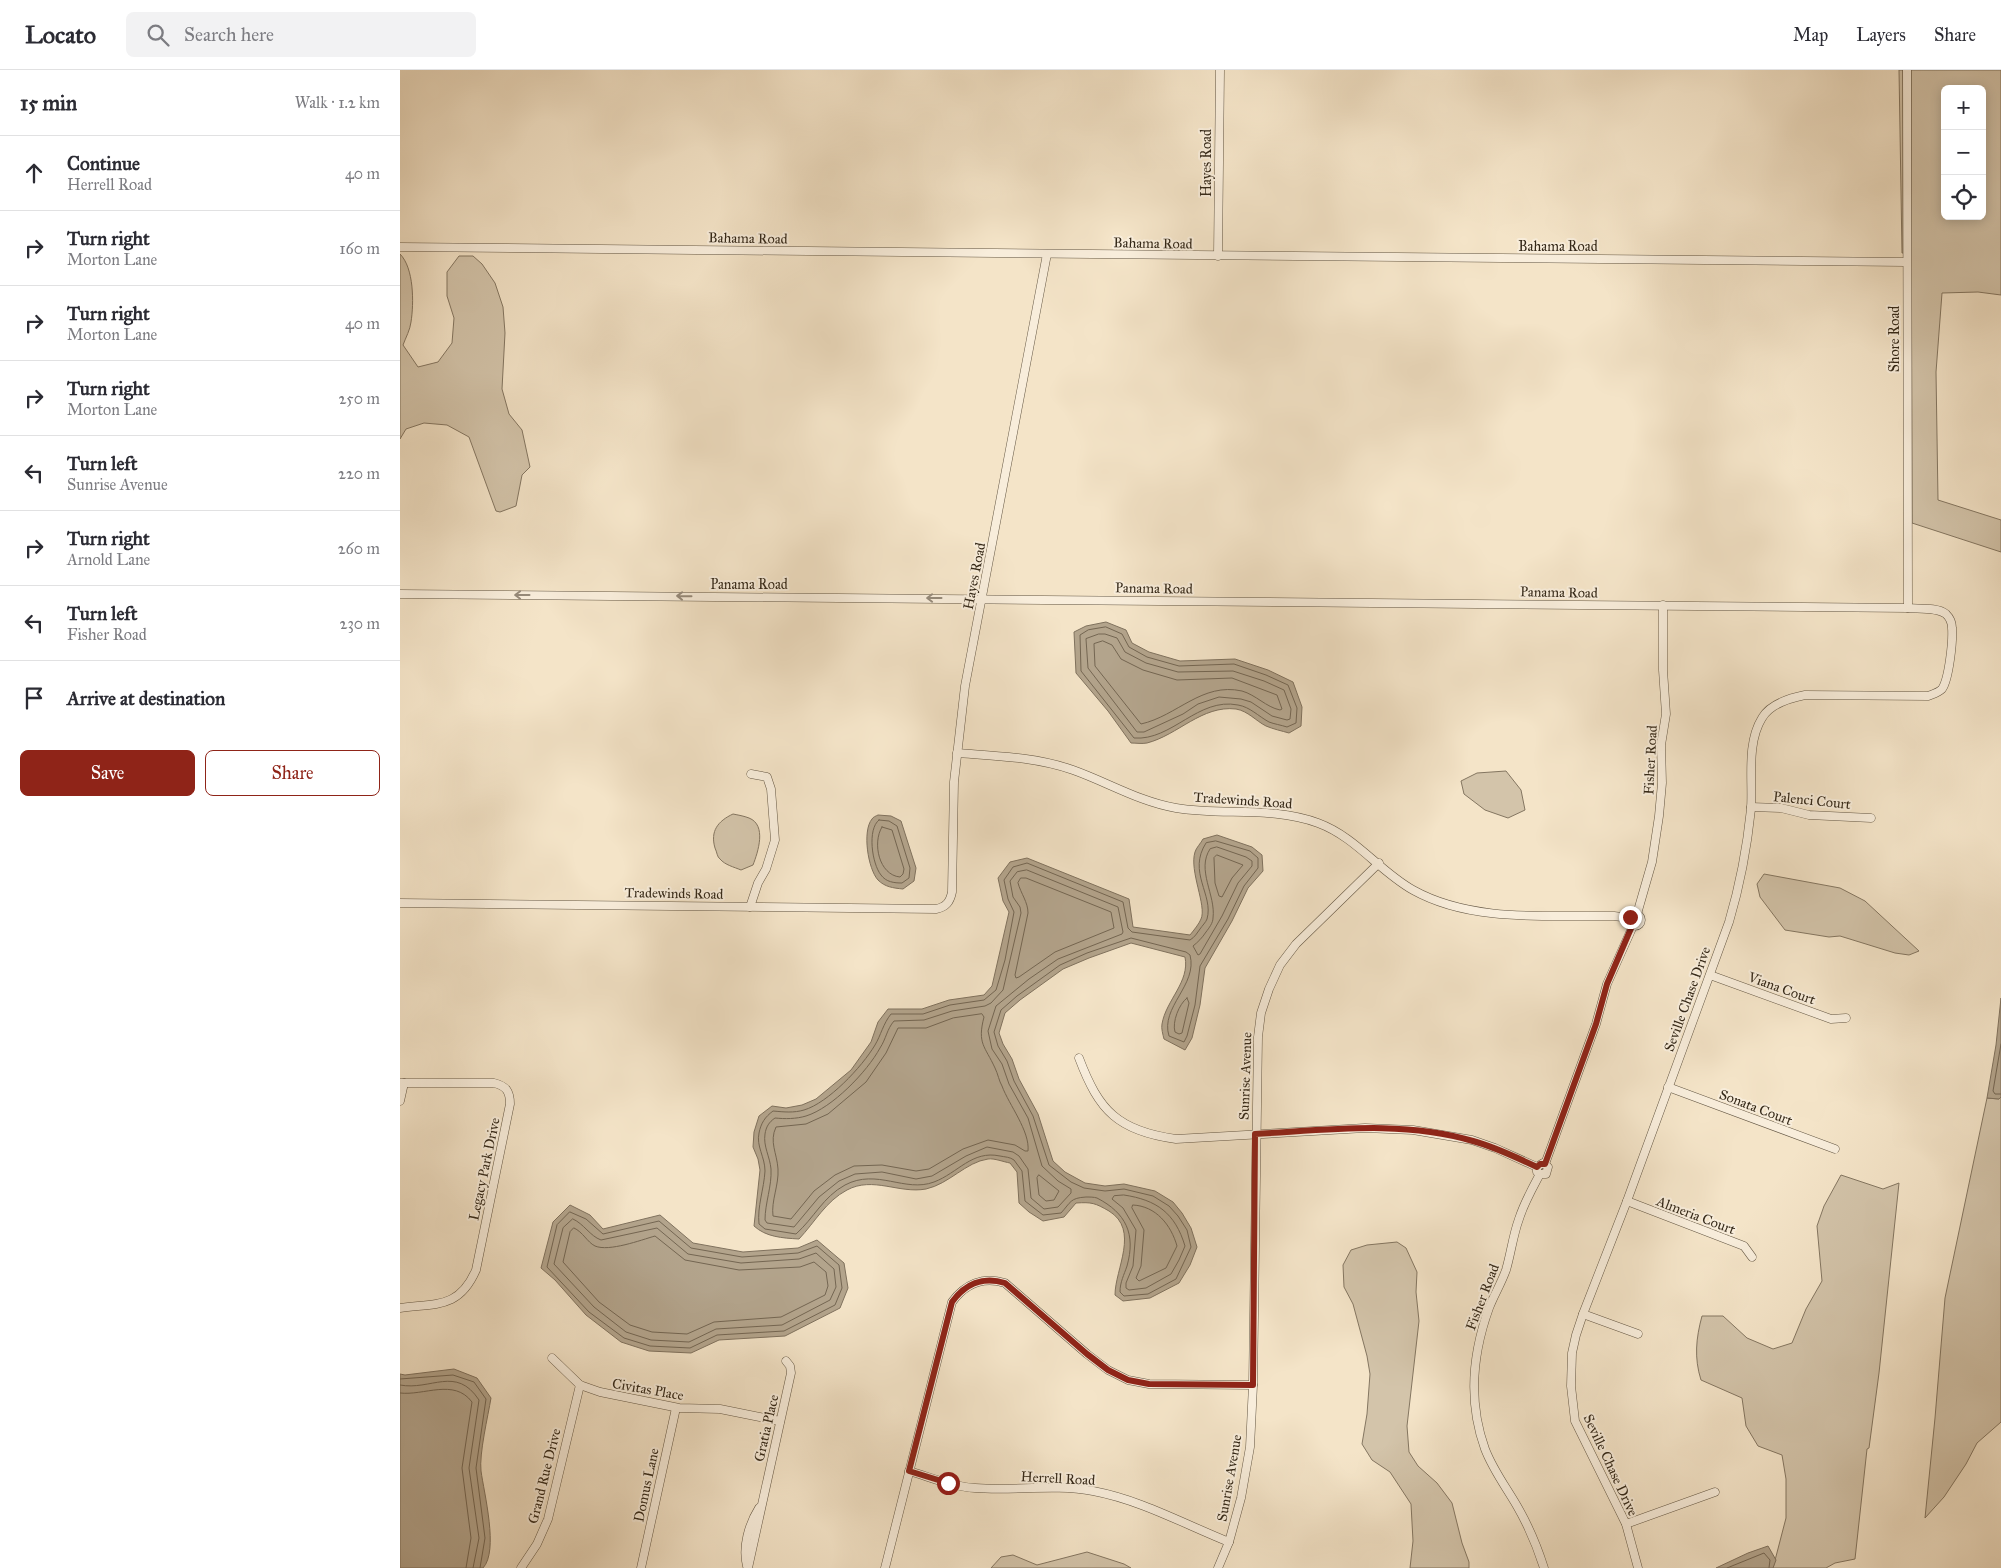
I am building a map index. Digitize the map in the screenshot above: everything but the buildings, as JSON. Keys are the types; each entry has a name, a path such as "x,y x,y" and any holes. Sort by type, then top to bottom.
{"street":[{"name":"Hayes Road","path":"1218,256 1220,70"},
{"name":"Shore Road","path":"1907,70 1908,608"},
{"name":"Bahama Road","path":"400,247 1906,262"},
{"name":"Hayes Road","path":"947,904 952,892 954,782 965,686 1047,254"},
{"name":"Panama Road","path":"400,594 1908,608"},
{"name":"Fisher Road","path":"1544,1568 1524,1519 1486,1451 1478,1426 1474,1395 1474,1365 1482,1330 1507,1268 1518,1221 1528,1194 1541,1168 1596,1024 1607,984 1632,926 1637,926 1641,922 1641,918 1637,914 1652,862 1662,783 1661,745 1666,714 1662,670 1663,605"},
{"name":"Seville Chase Drive","path":"1638,1568 1626,1524 1575,1421 1571,1373 1576,1335 1710,975 1738,893 1751,808 1753,742 1756,728 1763,716 1774,706 1789,698 1804,695 1928,696 1941,690 1947,678 1952,628 1950,619 1941,612 1908,608"},
{"name":"Tradewinds Road","path":"957,753 1048,762 1073,770 1154,803 1176,808 1204,811 1272,812 1298,816 1320,824 1353,841 1394,877 1414,890 1448,905 1471,911 1497,914 1614,916 1629,918"},
{"path":"750,907 758,883 766,869 775,840 771,789 767,777 751,774"},
{"name":"Palenci Court","path":"1751,808 1781,808 1809,815 1871,818"},
{"name":"Sunrise Avenue","path":"1218,1568 1229,1542 1241,1498 1248,1461 1253,1385 1255,1134 1258,1037 1261,1013 1280,965 1296,944 1379,863"},
{"name":"Tradewinds Road","path":"400,903 936,909 942,908 947,904"},
{"path":"1632,926 1629,923 1629,918 1633,914 1637,914"},
{"name":"Viana Court","path":"1710,975 1831,1019 1846,1018"},
{"path":"1079,1058 1089,1083 1100,1103 1116,1118 1132,1128 1154,1136 1176,1139 1365,1128 1413,1130 1472,1140 1541,1168"},
{"name":"Legacy Park Drive","path":"400,1308 444,1304 464,1291 471,1281 476,1270 510,1104 507,1089 494,1082 402,1083"},
{"path":"400,1100 402,1083"},
{"name":"Sonata Court","path":"1668,1087 1835,1150"},
{"name":"Almeria Court","path":"1627,1201 1744,1246 1752,1257"},
{"path":"885,1568 952,1302 959,1293 983,1280 994,1279 1005,1283 1087,1354 1108,1370 1128,1380 1149,1384 1253,1385"},
{"path":"1583,1314 1638,1334"},
{"name":"Civitas Place","path":"552,1358 580,1385 600,1392 676,1408 720,1408 780,1422"},
{"name":"Gratia Place","path":"748,1568 791,1373 790,1366 786,1361"},
{"name":"Grand Rue Drive","path":"521,1568 538,1544 548,1519 580,1385"},
{"name":"Domus Lane","path":"641,1568 676,1408"},
{"name":"Herrell Road","path":"909,1471 974,1488 1076,1488 1093,1491 1137,1503 1229,1542"},
{"path":"1626,1524 1715,1492"}],"shaded area":[{"path":"1899,70 1903,70 1903,253 1902,253"},
{"path":"1911,70 2001,70 2001,295 1978,292 1942,293 1936,372 1938,500 2001,520 2001,552 1912,523"},
{"path":"400,254 408,268 413,296 409,331 403,345 418,367 438,362 452,343 454,318 447,296 447,272 459,256 473,256 482,264 495,283 503,307 505,333 502,389 509,414 522,430 530,467 522,475 516,506 500,512 496,511 469,437 447,425 424,423 406,429 400,439"},
{"path":"1506,771 1521,790 1525,810 1508,818 1485,810 1464,794 1461,781 1477,773"},
{"path":"733,814 755,821 758,826 760,839 753,865 741,870 719,858 714,842 716,827"},
{"path":"1764,874 1840,888 1865,901 1919,951 1909,955 1895,953 1840,936 1829,937 1785,930 1760,897 1757,884"},
{"path":"2001,1097 2001,1422 1977,1443 1966,1464 1944,1497 1925,1518 1945,1298 1987,1098 1999,1099"},
{"path":"1841,1175 1883,1189 1899,1183 1879,1373 1869,1448 1867,1449 1855,1559 1835,1563 1826,1568 1773,1568 1786,1518 1786,1479 1782,1455 1758,1446 1746,1426 1742,1398 1701,1380 1697,1356 1698,1332 1702,1316 1723,1316 1747,1338 1773,1349 1792,1343 1806,1309 1822,1281 1817,1226 1824,1206"},
{"path":"1397,1242 1406,1248 1417,1272 1416,1292 1419,1321 1407,1426 1409,1452 1418,1466 1437,1483 1452,1503 1469,1562 1469,1568 1410,1568 1413,1541 1411,1504 1390,1472 1372,1460 1362,1444 1367,1414 1370,1374 1353,1304 1344,1287 1343,1265 1351,1250 1367,1245"},
{"path":"1087,1552 1131,1568 991,1568 1001,1557 1013,1555 1037,1565"}],"water":[{"path":"1106,622 1126,630 1132,643 1149,652 1180,661 1235,659 1268,670 1293,682 1302,707 1301,726 1289,733 1266,726 1240,710 1224,709 1201,716 1158,739 1145,743 1131,743 1108,711 1076,673 1074,632 1086,626"},
{"path":"878,815 891,816 901,821 916,868 914,881 903,889 883,884 874,875 871,868 867,832 872,819"},
{"path":"1217,835 1252,847 1262,855 1263,871 1248,888 1232,921 1205,968 1200,1005 1192,1038 1185,1050 1164,1039 1162,1024 1164,1015 1184,975 1185,957 1131,943 1063,969 1005,1013 999,1033 1012,1059 1019,1079 1038,1114 1053,1161 1065,1172 1085,1183 1105,1186 1124,1184 1155,1191 1173,1202 1182,1213 1191,1228 1197,1247 1190,1265 1179,1283 1150,1298 1123,1301 1115,1295 1125,1239 1123,1228 1118,1219 1100,1206 1090,1203 1076,1203 1064,1217 1043,1221 1019,1203 1017,1172 1010,1163 993,1159 972,1164 942,1183 926,1189 916,1190 867,1185 847,1190 827,1206 799,1239 769,1235 754,1226 760,1170 753,1147 754,1132 759,1116 772,1106 786,1108 802,1105 816,1099 851,1070 871,1042 878,1022 888,1009 922,1009 949,1000 984,995 992,986 1009,912 1003,901 998,878 1010,862 1027,858 1129,899 1133,927 1190,935 1200,921 1202,913 1194,869 1195,852 1203,839"},
{"path":"2001,998 2001,1097 1999,1099 1987,1098 1996,1045"},
{"path":"570,1205 590,1215 603,1229 660,1215 693,1243 743,1252 798,1248 817,1240 844,1263 848,1288 840,1308 785,1336 719,1340 691,1353 649,1351 621,1342 586,1315 555,1280 541,1268 553,1222"},
{"path":"454,1369 477,1378 491,1398 482,1445 481,1464 489,1521 490,1549 488,1560 483,1568 400,1568 400,1374"},
{"path":"1768,1546 1776,1560 1773,1568 1716,1568 1748,1553"}],"route":[{"path":"948,1483 909,1471 952,1302 959,1293 972,1284 983,1280 994,1279 1005,1283 1087,1354 1108,1370 1128,1380 1149,1384 1253,1385 1255,1134 1365,1128 1413,1130 1472,1140 1537,1167 1540,1164 1545,1164 1596,1024 1607,984 1632,926 1629,923 1630,917"}]}
